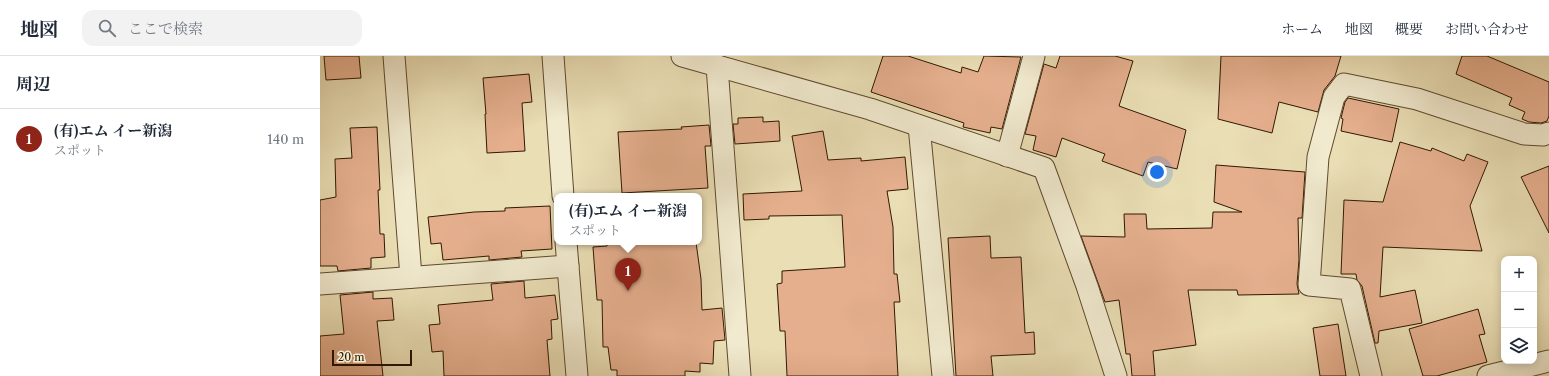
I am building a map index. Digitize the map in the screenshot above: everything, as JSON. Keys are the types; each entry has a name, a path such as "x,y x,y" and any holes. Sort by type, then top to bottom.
{"street":[{"path":"394,56 411,277"},
{"path":"553,56 563,193"},
{"path":"682,56 709,61 870,109 1044,168 1116,376"},
{"path":"1007,156 1034,56"},
{"path":"709,61 740,376"},
{"path":"1371,376 1350,289 1309,285 1318,157 1334,97 1344,84 1417,99 1524,134 1549,133"},
{"path":"918,126 943,376"},
{"path":"566,245 577,376"},
{"path":"320,284 568,266"},
{"path":"1488,376 1549,361"}],"building":[{"path":"324,56 359,56 361,78 326,80"},
{"path":"883,56 908,56 961,73 962,67 978,72 984,56 1021,57 1002,129 991,127 990,133 963,127 964,123 871,92"},
{"path":"1060,56 1115,56 1133,61 1119,106 1186,130 1177,169 1148,162 1143,176 1102,161 1105,154 1062,138 1056,157 1033,150 1036,136 1025,134 1044,64 1056,68"},
{"path":"1221,56 1341,56 1335,76 1324,90 1318,112 1279,102 1272,133 1218,119"},
{"path":"1462,56 1487,56 1549,82 1549,116 1547,121 1541,123 1529,122 1522,119 1525,112 1509,105 1512,98 1456,74"},
{"path":"529,74 532,102 522,103 525,151 487,153 483,78"},
{"path":"1348,98 1399,109 1392,142 1341,131 1343,119 1341,118 1345,102"},
{"path":"763,117 763,122 779,121 780,141 735,144 733,124 738,124 738,118"},
{"path":"709,125 711,146 705,146 708,188 622,193 618,132 682,129 681,127"},
{"path":"377,127 380,190 378,190 380,234 384,234 385,257 371,258 371,268 338,271 337,266 320,266 320,200 336,197 335,159 352,158 350,128"},
{"path":"823,131 828,160 861,158 861,161 905,157 908,189 887,191 893,227 894,274 897,274 900,302 894,302 898,376 787,376 785,331 780,331 777,284 782,283 782,271 845,267 842,215 769,216 769,219 744,220 743,194 802,191 792,136"},
{"path":"1400,142 1431,151 1432,148 1464,161 1467,154 1488,162 1470,206 1482,251 1383,247 1380,297 1415,290 1422,323 1379,331 1378,343 1375,343 1362,286 1357,280 1356,274 1341,274 1344,200 1383,202"},
{"path":"1216,165 1305,172 1302,218 1298,218 1299,260 1297,284 1299,294 1238,295 1237,290 1188,290 1196,345 1153,351 1155,376 1132,376 1130,354 1126,354 1119,300 1105,302 1081,236 1125,237 1124,214 1146,214 1147,229 1212,228 1213,212 1242,212 1214,202"},
{"path":"1549,166 1549,233 1521,177"},
{"path":"550,206 552,249 521,251 522,257 489,260 489,256 443,260 441,243 431,244 428,217 474,212 505,211 505,208"},
{"path":"990,236 991,258 1021,257 1025,333 1034,332 1035,354 991,356 993,376 956,376 948,238"},
{"path":"696,245 701,279 702,310 722,308 725,340 714,341 713,364 700,363 700,372 685,371 685,376 617,376 617,370 611,370 608,347 603,347 602,300 597,300 593,247"},
{"path":"524,281 525,298 555,295 558,319 551,320 552,339 547,340 550,376 444,376 443,351 432,352 429,325 440,324 438,305 493,300 491,284"},
{"path":"373,292 373,299 392,298 394,320 377,321 383,376 320,376 320,336 344,334 340,295"},
{"path":"1478,309 1485,334 1479,335 1487,362 1437,376 1423,376 1409,329"},
{"path":"1338,324 1346,376 1320,376 1313,328"}],"place":[{"name":"(有)エム イー新潟","path":"628,291"}]}
